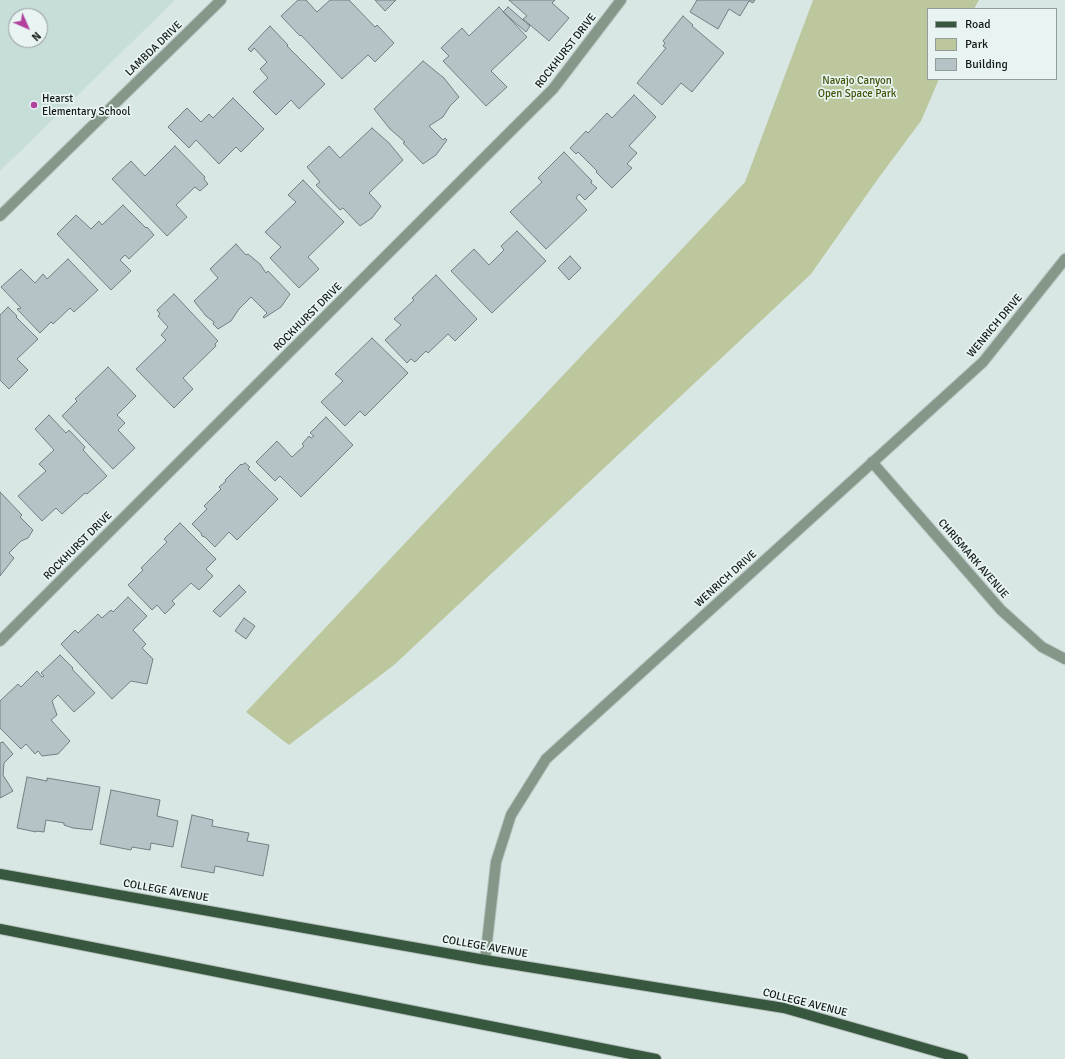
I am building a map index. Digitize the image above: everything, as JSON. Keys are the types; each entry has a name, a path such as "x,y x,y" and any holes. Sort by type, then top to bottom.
{"main road":[{"name":"COLLEGE AVENUE","path":"0,874 485,960 784,1008 963,1059"},
{"path":"0,929 656,1059"}],"street":[{"name":"LAMBDA DRIVE","path":"0,216 221,0"},
{"name":"ROCKHURST DRIVE","path":"0,641 553,89 621,0"},
{"name":"WENRICH DRIVE","path":"485,960 496,862 511,815 546,759 983,362 1065,259"},
{"name":"CHRISMARK AVENUE","path":"872,462 1002,610 1042,647 1065,659"}],"shaded area":[{"name":"Hearst Elementary School","path":"0,0 175,0 0,171"}],"green space":[{"name":"Navajo Canyon Open Space Park","path":"813,0 979,0 975,8 927,8 927,80 939,80 921,121 811,274 394,665 289,745 246,712 745,182"}],"building":[{"path":"298,0 306,0 317,12 330,0 349,0 375,27 377,25 394,43 375,62 368,55 342,79 281,16"},
{"path":"375,0 396,0 385,11"},
{"path":"509,0 555,0 552,3 569,18 549,41 523,19 527,16"},
{"path":"697,0 755,0 753,3 749,1 740,16 729,9 718,29 690,12"},
{"path":"499,7 527,37 491,71 507,87 486,106 443,61 449,56 441,48 462,28 469,36"},
{"path":"508,7 530,26 526,32 503,12"},
{"path":"683,16 693,25 692,26 724,53 692,92 681,83 662,105 637,83 666,48 663,46 665,43 663,41"},
{"path":"270,26 288,45 287,46 325,84 299,109 291,100 276,115 253,92 268,78 260,69 267,62 254,48 251,52 248,49"},
{"path":"423,61 444,78 459,97 450,106 443,117 429,126 443,140 445,138 447,140 436,155 423,164 403,143 405,142 390,129 374,109"},
{"path":"634,95 656,117 629,146 637,153 627,164 632,168 612,188 578,152 576,154 570,148 586,131 588,133 607,113 612,118"},
{"path":"233,98 264,129 241,152 236,147 219,164 196,140 189,148 168,127 187,108 201,122 209,114 213,118"},
{"path":"372,128 389,143 403,160 369,193 381,206 372,218 360,226 343,208 340,210 316,185 320,182 307,167 329,146 340,158"},
{"path":"175,146 205,177 204,179 208,184 200,191 195,187 176,205 187,217 167,236 112,179 131,161 145,176"},
{"path":"564,152 597,188 585,200 579,194 576,198 587,210 546,249 510,212 542,182 538,178"},
{"path":"303,180 344,222 308,257 319,269 299,288 270,258 281,247 265,232 296,202 288,195"},
{"path":"123,205 154,235 129,259 125,255 120,260 131,271 111,290 57,234 76,215 91,229 99,221 102,225"},
{"path":"517,231 546,261 492,313 451,271 474,249 489,265 504,250 501,246"},
{"path":"236,244 246,255 248,254 260,264 266,273 268,271 290,294 281,307 264,318 263,317 267,313 251,297 239,309 231,321 218,329 213,324 214,322 206,316 194,301 218,278 210,269"},
{"path":"570,256 581,268 569,280 558,268"},
{"path":"68,259 98,290 74,312 70,308 53,324 51,322 40,333 17,309 21,308 1,287 21,269 35,283 43,274 47,279"},
{"path":"436,275 477,319 455,341 448,334 428,353 426,351 415,362 411,359 407,363 385,340 401,325 394,319 414,300 412,298"},
{"path":"174,294 218,341 215,344 216,346 183,378 193,389 174,408 136,369 166,340 161,335 168,327 158,316 160,314 157,310"},
{"path":"8,307 38,339 17,359 28,370 9,389 0,380 0,315"},
{"path":"372,338 408,373 365,416 360,411 345,426 321,402 343,381 335,374"},
{"path":"108,367 136,396 117,415 125,423 118,430 135,448 113,469 62,416 77,401 75,399"},
{"path":"49,415 66,433 69,430 85,447 83,450 107,476 87,494 85,493 62,514 56,508 42,521 18,496 46,471 39,464 54,450 35,429"},
{"path":"326,417 353,445 301,497 280,476 275,481 256,462 277,441 292,457 304,446 302,444 309,436 311,438 314,436 310,433"},
{"path":"245,463 250,467 248,469 278,499 237,540 229,532 215,547 202,536 192,524 207,509 204,506 221,489 219,487 226,481 225,480 241,464 242,465"},
{"path":"0,492 22,515 20,517 33,530 28,538 21,541 9,553 14,558 0,576"},
{"path":"180,523 216,559 206,569 213,576 199,590 191,583 172,601 175,604 165,614 157,605 152,610 128,585 143,570 141,568 167,542 164,539"},
{"path":"239,585 246,592 220,617 213,611"},
{"path":"128,597 147,616 133,630 146,644 142,648 153,659 147,684 131,681 112,699 61,644 75,630 78,633 98,614 102,618 111,610 113,612"},
{"path":"244,618 255,626 246,639 235,631"},
{"path":"60,655 95,693 74,712 58,695 52,701 57,715 51,720 70,741 58,754 42,756 38,751 35,754 26,744 21,749 0,728 0,701 18,684 21,687 37,671 42,677 44,676 41,673"},
{"path":"3,742 13,754 4,763 3,775 13,791 0,798 0,743"},
{"path":"27,777 47,781 47,778 100,787 92,830 73,828 64,825 64,823 46,820 44,832 17,828"},
{"path":"111,790 160,800 157,816 178,821 173,847 151,843 150,850 132,847 131,850 100,844"},
{"path":"192,815 213,820 212,826 249,833 247,841 269,845 263,876 215,866 214,873 181,867"}],"place":[{"name":"Hearst Elementary School","path":"34,105"}]}
